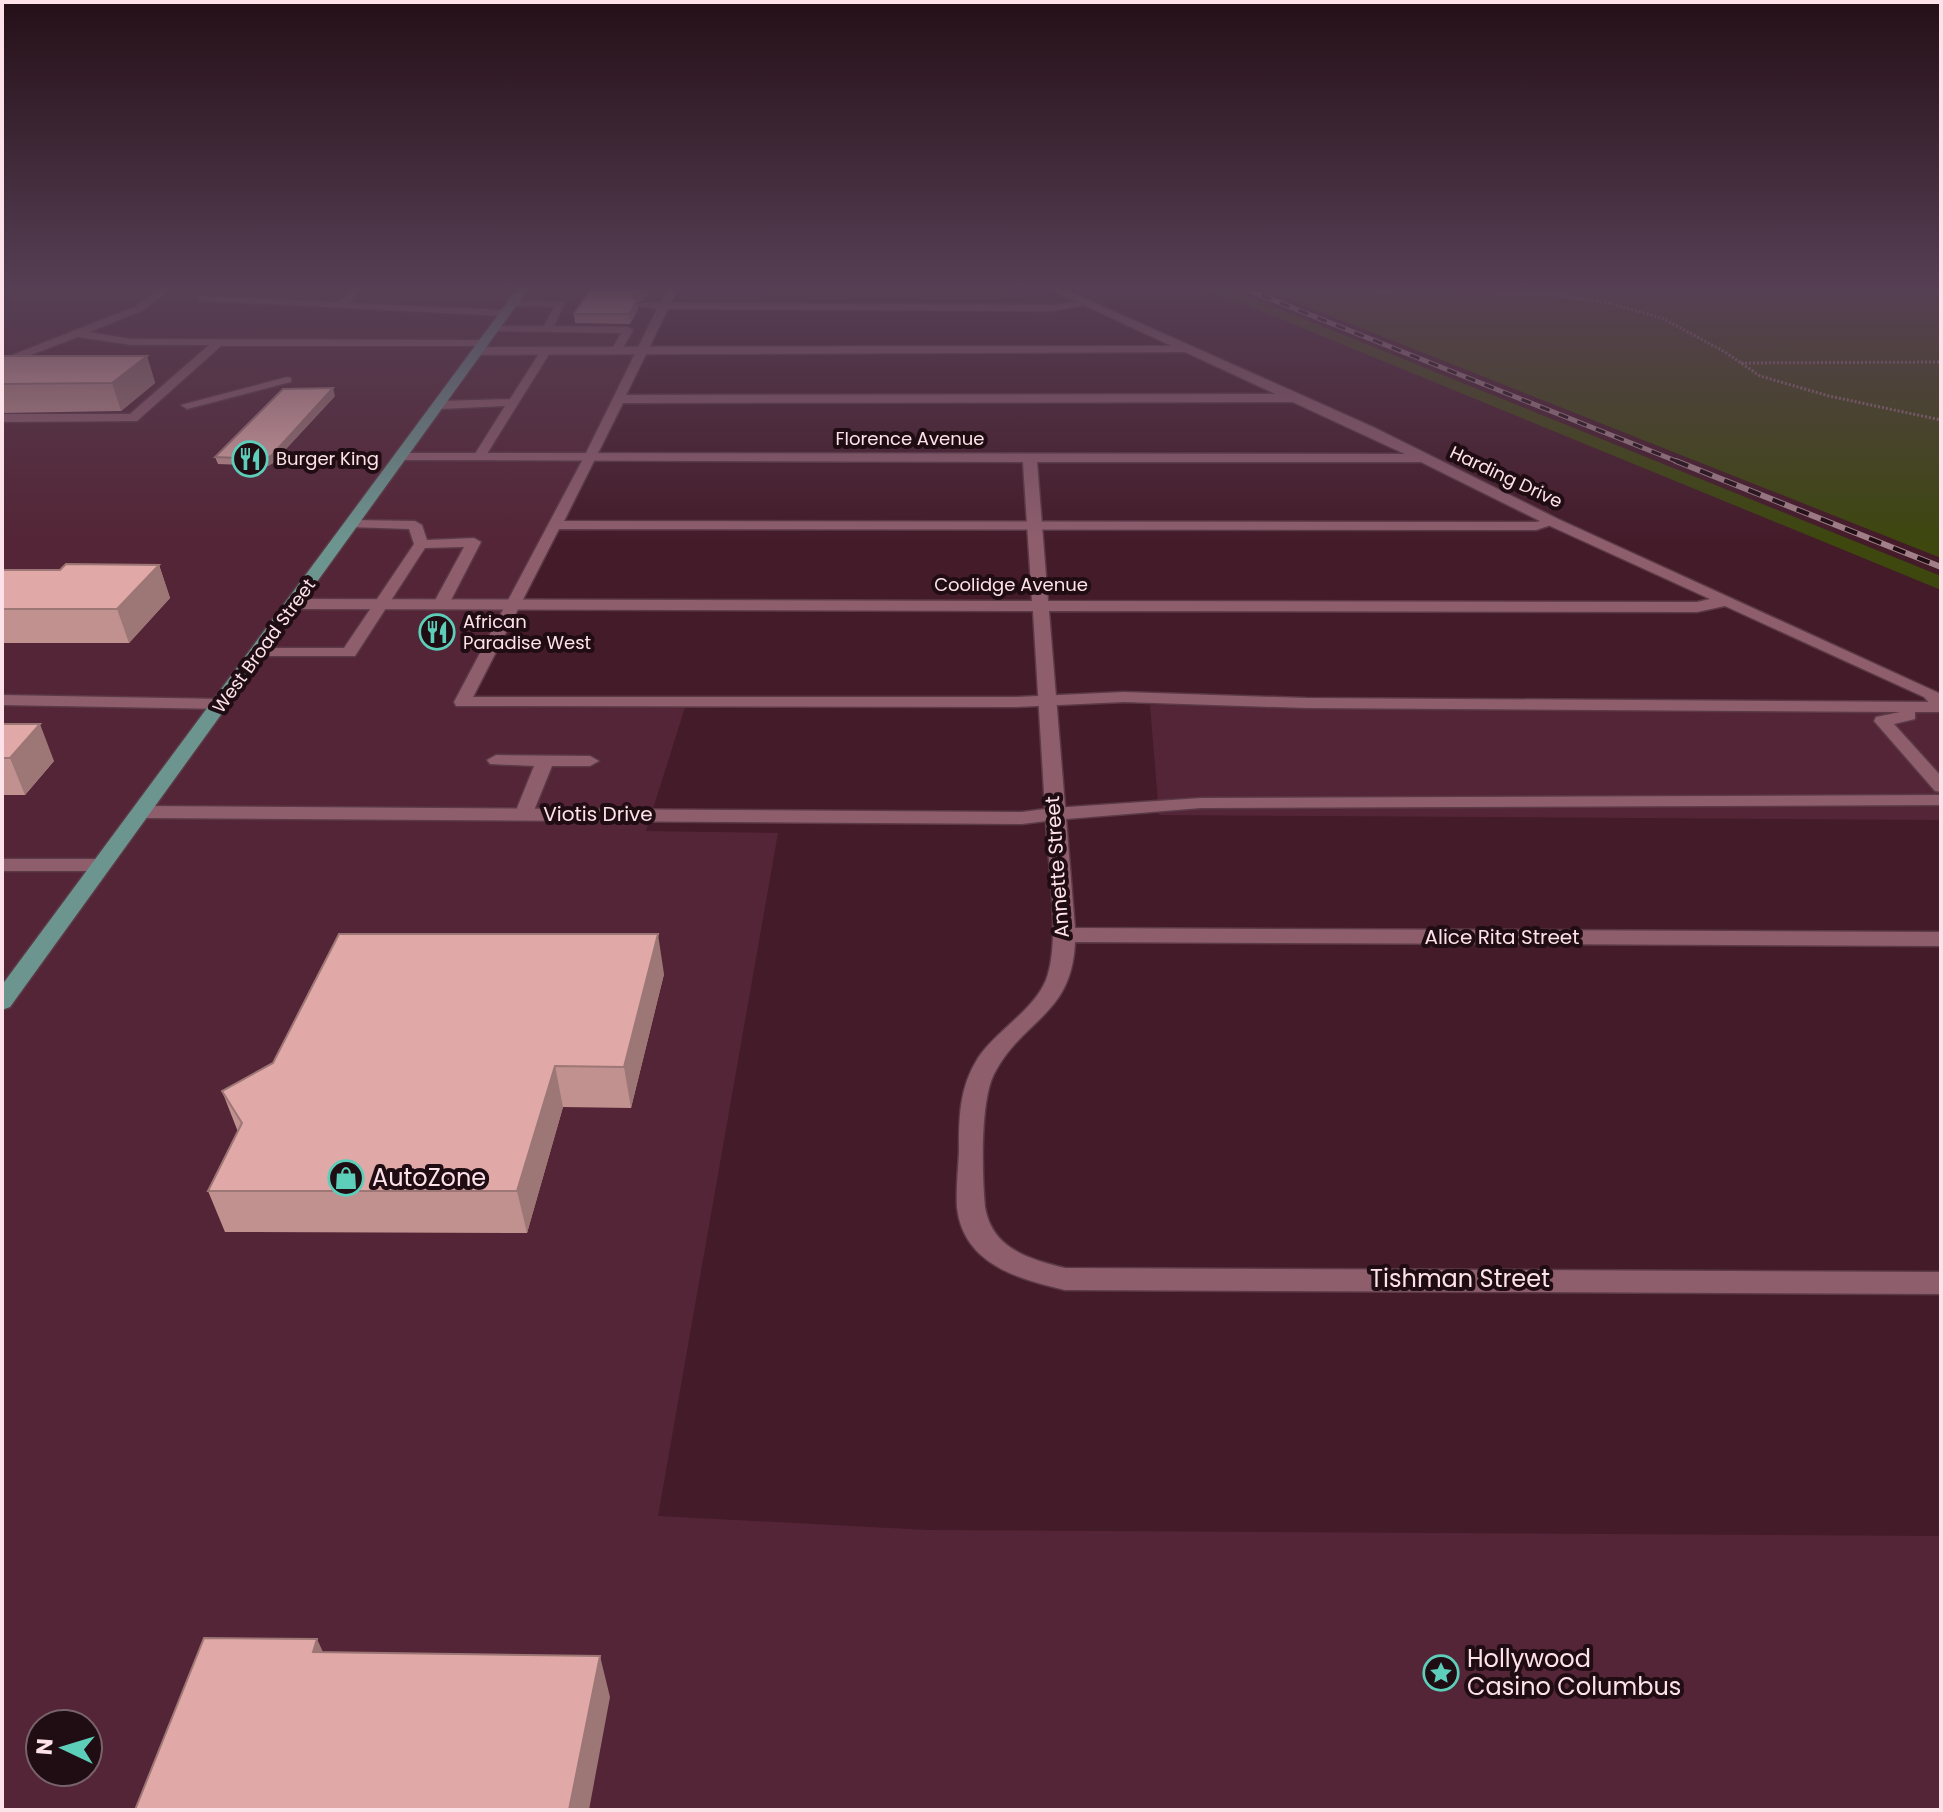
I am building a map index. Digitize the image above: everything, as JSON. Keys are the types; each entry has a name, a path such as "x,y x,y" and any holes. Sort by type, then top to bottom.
{"main road":[{"name":"West Broad Street","path":"2,1002 462,373"}],"street":[{"name":"Harding Drive","path":"1239,373 1553,522 1930,693 1941,706"},
{"name":"Florence Avenue","path":"402,457 1418,458"},
{"name":"Annette Street","path":"987,1245 975,1225 971,1203 972,1120 979,1076 990,1058 1055,988 1064,935 1030,457"},
{"name":"Coolidge Avenue","path":"295,604 1697,607 1727,601"},
{"name":"Viotis Drive","path":"142,812 1022,818 1054,814"},
{"name":"Alice Rita Street","path":"1064,935 1941,939"},
{"name":"Tishman Street","path":"987,1245 1021,1269 1065,1279 1941,1283"}],"lane":[{"path":"2,418 133,418 184,373"},
{"path":"479,457 532,373"},
{"path":"630,373 590,457 462,702 1016,702 1047,697 1301,703 1941,706"},
{"path":"187,405 287,380"},
{"path":"617,399 1295,398"},
{"path":"442,402 513,402"},
{"path":"555,525 1536,526 1553,522"},
{"path":"259,653 349,653 421,544 415,525 354,524"},
{"path":"421,544 474,542 441,604"},
{"path":"2,700 222,704"},
{"path":"1941,706 1882,721 1941,787"},
{"path":"496,760 590,761"},
{"path":"524,813 545,761"},
{"path":"1054,814 1201,803 1941,800"},
{"path":"2,865 102,865"}],"path":[{"path":"1755,373 1801,388 1941,420"}],"shaded area":[{"path":"2,373 630,373 465,700 687,701 646,831 778,833 658,1516 929,1530 1941,1536 1941,1810 2,1810"},
{"path":"1150,705 1941,706 1941,820 1159,815"}],"green space":[{"path":"1411,373 1437,373 1941,576 1941,590"},
{"path":"1473,373 1941,373 1941,558"}],"building":[{"path":"2,373 126,373 112,383 2,384"},
{"path":"333,388 271,456 265,459 215,457 283,389"},
{"path":"66,564 159,565 117,609 2,609 2,570 60,570"},
{"path":"2,724 40,724 10,758 2,758"},
{"path":"339,934 658,934 624,1067 555,1066 517,1191 208,1191 242,1123 222,1091 273,1063"},
{"path":"204,1638 317,1639 313,1652 600,1656 569,1810 135,1810"}],"railway":[{"path":"1455,373 1681,463"},
{"path":"1676,461 1681,463"},
{"path":"1681,463 1941,567"}],"place":[{"name":"Burger King","path":"250,459"},
{"name":"African Paradise West","path":"437,632"},
{"name":"AutoZone","path":"346,1178"},
{"name":"Hollywood Casino Columbus","path":"1441,1673"}]}
